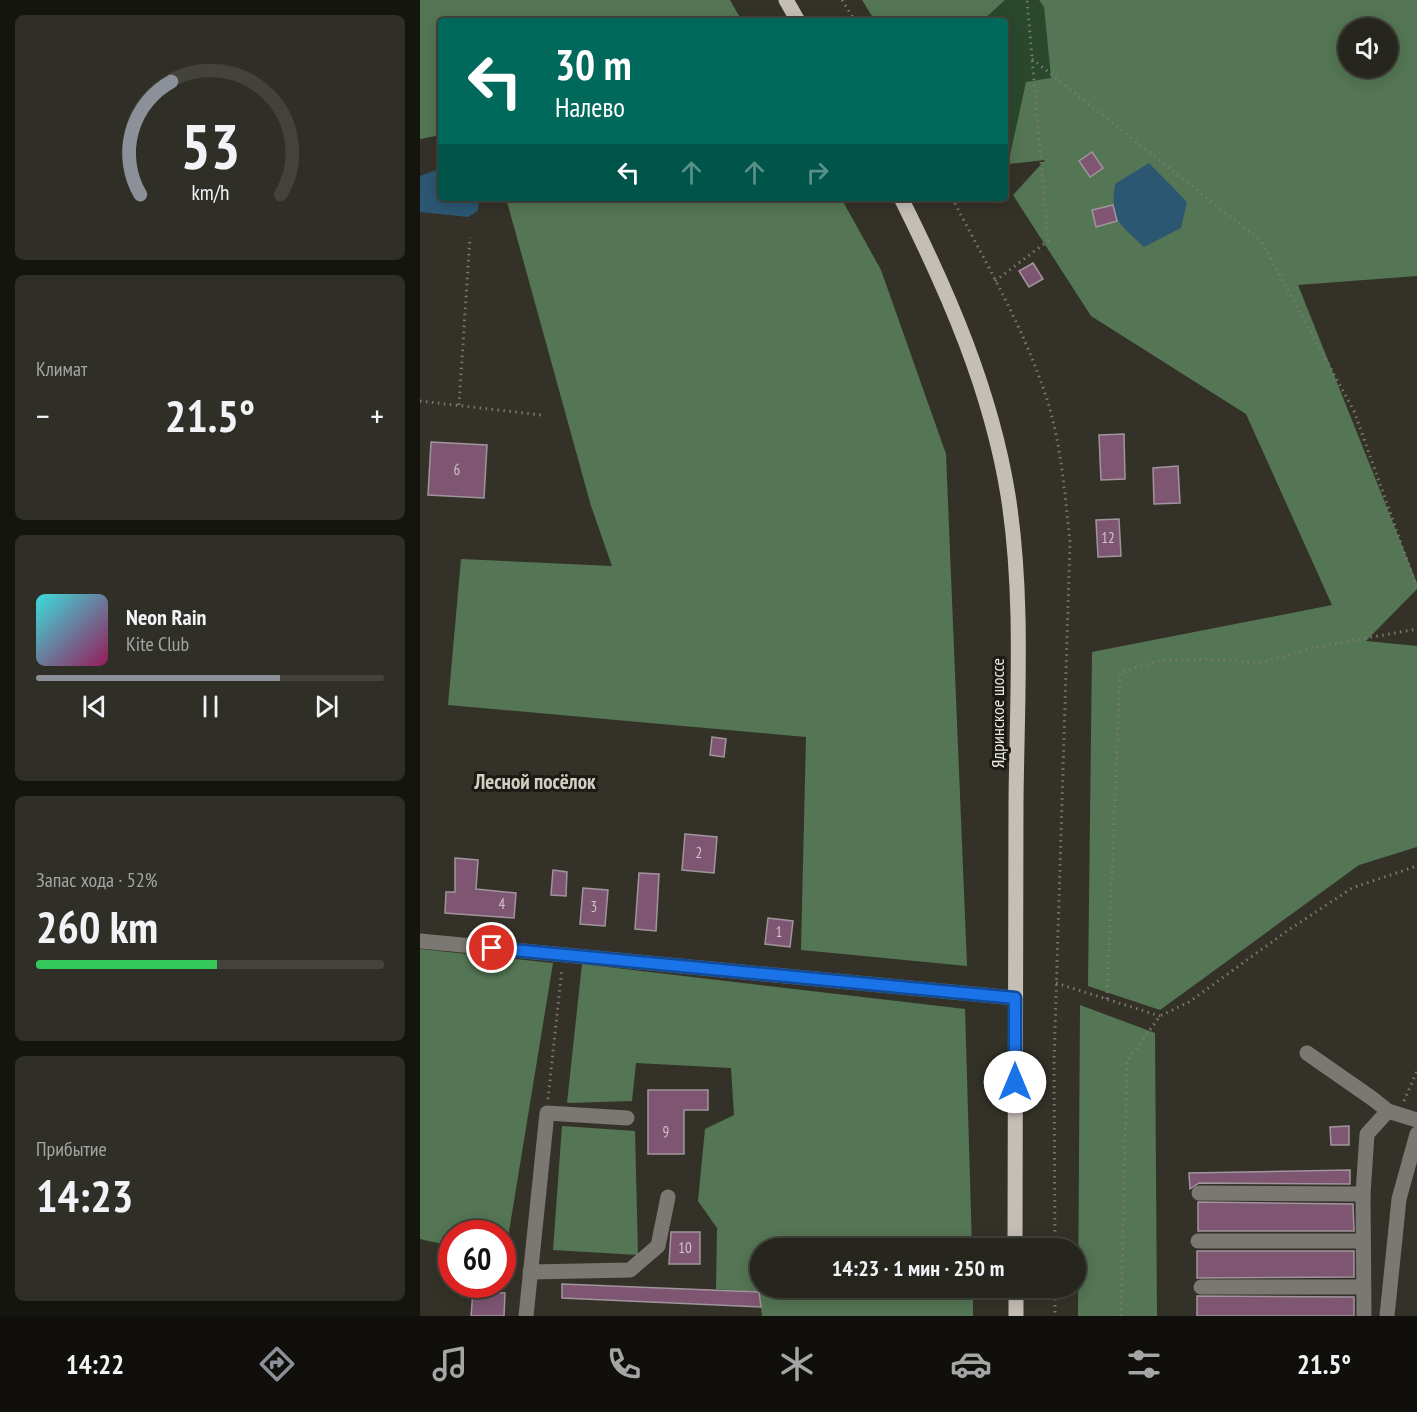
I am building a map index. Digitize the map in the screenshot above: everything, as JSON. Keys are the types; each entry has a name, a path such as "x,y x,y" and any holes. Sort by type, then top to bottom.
{"main road":[{"path":"786,0 796,18"},
{"name":"Ядринское шоссе","path":"902,201 938,273 973,360 993,426 1008,495 1015,556 1018,628 1016,1238"},
{"path":"1016,1298 1016,1316"}],"street":[{"path":"420,940 1015,998"},
{"path":"1307,1053 1393,1112 1417,1120"},
{"path":"1364,1316 1363,1194 1367,1134 1393,1112"},
{"path":"526,1316 547,1113 627,1118"},
{"path":"1387,1316 1399,1199 1417,1134"},
{"path":"1199,1193 1363,1194"},
{"path":"530,1272 630,1270 658,1246 668,1197"},
{"path":"1198,1241 1363,1241"},
{"path":"1201,1287 1364,1287"}],"path":[{"path":"842,0 853,18"},
{"path":"995,281 1048,241 1027,0"},
{"path":"1032,59 1261,241 1354,411 1417,588"},
{"path":"954,201 1029,354 1048,406 1063,472 1070,542 1054,1062 1055,1238"},
{"path":"459,405 470,237"},
{"path":"420,401 541,415"},
{"path":"1107,999 1120,673 1156,661 1210,659 1262,663 1311,648 1417,629"},
{"path":"1121,1316 1127,1061 1160,1016 1189,1002 1287,931 1352,888 1417,866"},
{"path":"547,1113 563,954"},
{"path":"1056,982 1160,1016"},
{"path":"1393,1112 1417,1071"},
{"path":"1055,1298 1055,1316"}],"green space":[{"path":"420,0 730,0 740,18 438,18 438,136 420,139"},
{"path":"862,0 1005,0 985,18 873,18"},
{"path":"1005,0 1039,0 1044,7 1051,79 1026,82 1008,164 1008,18 985,18"},
{"path":"1039,0 1417,0 1417,276 1298,285 1417,583 1417,589 1366,641 1417,646 1417,847 1359,865 1160,1010 1088,986 1092,652 1332,605 1246,414 1091,316 1013,195 1045,160 1008,164 1026,82 1051,78 1044,7"},
{"path":"507,201 843,201 881,270 946,454 967,966 801,950 806,737 448,705 461,559 612,566 591,506"},
{"path":"420,949 553,963 511,1220 438,1220 438,1243 420,1239"},
{"path":"582,964 965,1009 972,1238 750,1238 750,1291 716,1289 717,1228 698,1201 705,1129 734,1115 731,1068 636,1063 632,1101 567,1103"},
{"path":"1080,1005 1155,1033 1157,1316 1078,1316 1078,1298 1086,1298 1086,1238 1079,1238"},
{"path":"562,1126 635,1131 638,1255 553,1250"},
{"path":"760,1298 973,1298 973,1316 762,1316"}],"water":[{"path":"1149,163 1187,202 1181,228 1144,247 1118,220 1115,214 1114,196 1115,184"},
{"path":"438,169 438,201 479,201 478,211 468,217 420,212 420,176"}],"building":[{"path":"1092,152 1103,168 1090,177 1079,161"},
{"path":"1113,205 1117,221 1096,227 1092,210"},
{"path":"1033,263 1043,279 1029,287 1019,271"},
{"path":"1124,434 1125,479 1101,480 1099,435"},
{"path":"431,442 487,445 484,498 428,495"},
{"path":"1178,466 1180,503 1154,504 1153,468"},
{"path":"1119,519 1121,556 1098,557 1096,520"},
{"path":"712,737 726,739 724,757 710,755"},
{"path":"685,834 717,837 714,873 682,870"},
{"path":"455,858 478,860 476,889 516,893 514,918 445,913 446,892 455,892"},
{"path":"553,870 567,872 566,896 551,895"},
{"path":"639,873 659,874 656,931 635,929"},
{"path":"583,888 608,890 605,926 580,924"},
{"path":"768,918 793,921 790,947 765,944"},
{"path":"648,1090 708,1090 708,1110 684,1110 684,1154 648,1154"},
{"path":"1349,1126 1349,1145 1331,1145 1330,1127"},
{"path":"1350,1170 1350,1184 1199,1183 1190,1189 1189,1173"},
{"path":"1198,1202 1353,1204 1354,1231 1198,1231"},
{"path":"671,1232 700,1232 700,1264 669,1264"},
{"path":"1197,1251 1354,1251 1354,1277 1197,1278"},
{"path":"562,1284 750,1292 750,1298 760,1298 761,1307 562,1298"},
{"path":"1197,1296 1354,1297 1354,1316 1197,1316"},
{"path":"472,1298 505,1298 504,1316 471,1316"}],"district":[{"name":"Лесной посёлок","path":"535,782"}],"route":[{"path":"492,948 1015,998 1015,1082"}]}
